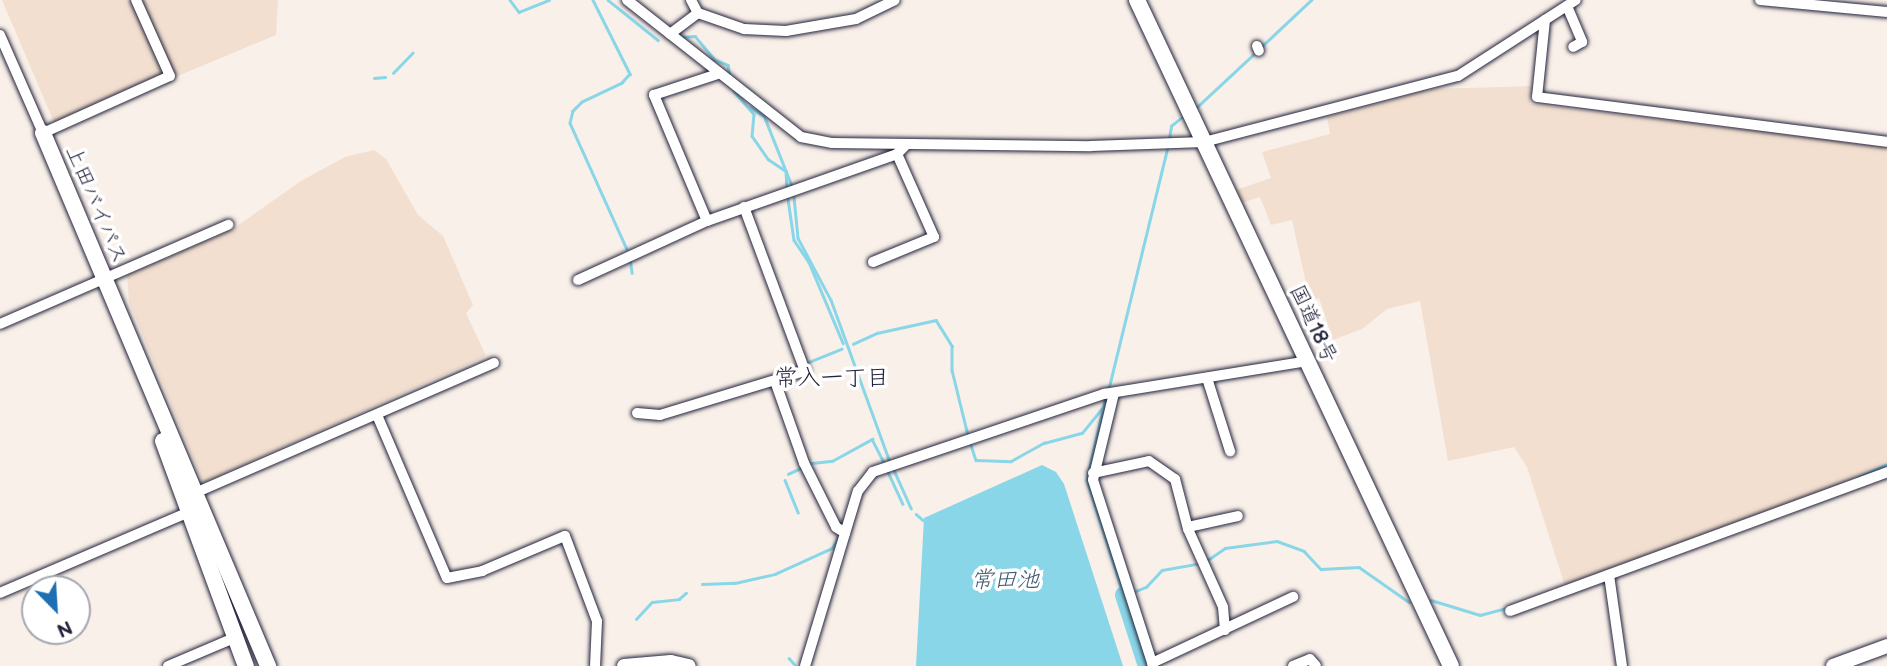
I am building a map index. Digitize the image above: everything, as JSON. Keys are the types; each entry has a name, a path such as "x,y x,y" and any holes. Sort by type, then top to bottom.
{"highway":[{"name":"国道18号","path":"1137,0 1451,666"},
{"name":"上田バイパス","path":"43,132 246,666"},
{"name":"上田バイパス","path":"101,280 268,666"}],"main road":[{"path":"1833,666 1887,646"},
{"path":"624,666 659,662 689,666"}],"street":[{"path":"0,34 43,132 170,76 136,0"},
{"path":"627,0 801,137 831,143 1166,146 1204,142 1458,76 1571,3 1582,42 1573,47"},
{"path":"691,0 698,13 744,29 786,31 856,19 895,0"},
{"path":"1760,0 1887,12"},
{"path":"670,34 698,13"},
{"path":"1545,20 1537,97 1887,142"},
{"path":"707,220 654,95 718,74"},
{"path":"578,280 707,220 897,154 906,145"},
{"path":"873,262 934,237 897,154"},
{"path":"637,413 660,415 805,371 744,207"},
{"path":"0,324 228,225"},
{"path":"805,666 861,485 881,467 1109,393 1307,361"},
{"path":"195,492 494,363"},
{"path":"1206,378 1230,451"},
{"path":"775,381 804,463 836,527 845,533"},
{"path":"1109,393 1093,473 1153,664 1293,597"},
{"path":"377,415 447,578 482,571 565,536 597,621 595,666"},
{"path":"1093,473 1151,462 1178,482 1188,527 1223,607 1225,630"},
{"path":"1510,611 1887,472"},
{"path":"0,593 189,512"},
{"path":"1188,527 1238,516"},
{"path":"1609,575 1622,666"},
{"path":"168,666 234,638"},
{"path":"1293,666 1310,659 1316,666"}],"shaded area":[{"path":"2,0 278,0 276,35 56,127"},
{"path":"1531,86 1530,104 1887,147 1887,463 1807,499 1565,586 1527,467 1514,447 1448,461 1420,301 1387,309 1362,329 1333,340 1319,298 1310,301 1292,220 1271,225 1260,197 1242,203 1236,190 1271,178 1262,152 1330,134 1327,117 1435,89"},
{"path":"374,150 386,159 418,215 443,236 473,305 466,313 486,356 203,483 129,302 127,275 230,231 301,181 345,157"}],"water":[{"name":"常田池","path":"1042,465 1056,472 1064,484 1123,666 916,666 924,518"}],"waterway":[{"path":"510,0 519,12 549,0"},
{"path":"593,0 630,74 622,83 582,102 573,111 570,123 627,249"},
{"path":"608,0 658,40"},
{"path":"1261,47 1311,0"},
{"path":"681,37 695,36 714,59 728,65 730,78"},
{"path":"1197,107 1256,52"},
{"path":"393,73 412,53"},
{"path":"374,78 385,77"},
{"path":"734,91 754,114 752,136 768,159 786,171 787,189"},
{"path":"750,107 764,116"},
{"path":"765,118 792,186"},
{"path":"1169,139 1171,126 1181,118"},
{"path":"1108,391 1168,145"},
{"path":"794,197 798,238 831,300 890,462"},
{"path":"788,199 794,240 809,262 843,343"},
{"path":"630,258 632,273"},
{"path":"853,344 877,333 936,320 952,346 952,370 968,435"},
{"path":"809,362 841,349"},
{"path":"1106,397 1087,480 1124,595"},
{"path":"970,442 976,460 1011,461 1044,443 1082,433 1102,408"},
{"path":"812,463 832,461 872,439 884,463"},
{"path":"1857,478 1887,464"},
{"path":"788,474 801,468"},
{"path":"894,470 911,508"},
{"path":"888,472 903,504"},
{"path":"785,480 798,512"},
{"path":"916,514 923,520"},
{"path":"702,584 735,583 775,574 832,548 839,537"},
{"path":"1206,561 1225,548 1277,541 1304,551 1321,569 1359,567 1409,602"},
{"path":"1136,591 1146,587 1162,570 1200,563"},
{"path":"636,619 652,602 679,599 686,593"},
{"path":"1124,595 1147,666"},
{"path":"1431,600 1480,615 1507,608"},
{"path":"789,658 796,666"}],"district":[{"name":"常入一丁目","path":"832,378"}]}
